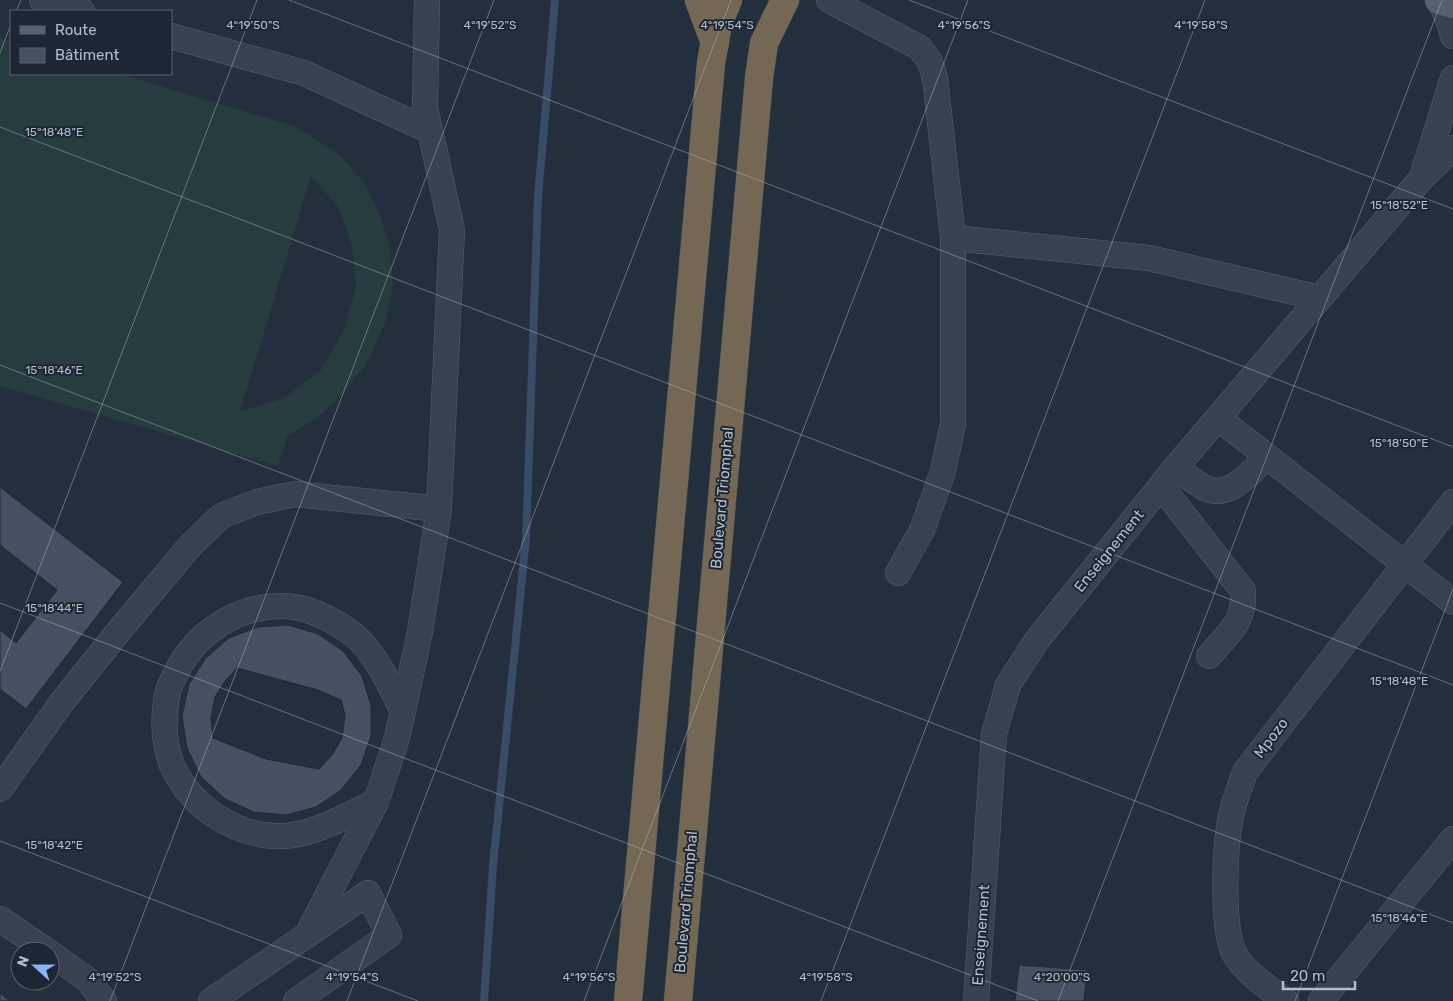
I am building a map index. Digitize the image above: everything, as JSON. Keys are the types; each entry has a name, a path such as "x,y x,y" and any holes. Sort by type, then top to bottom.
{"highway":[{"path":"628,1001 720,22 699,0"},
{"name":"Boulevard Triomphal","path":"678,1001 759,78 764,43 785,0"}],"main road":[{"path":"1439,0 1453,4"}],"street":[{"path":"42,0 78,10"},
{"path":"307,935 376,802 403,711 420,632 440,509 452,230 425,107 427,0"},
{"path":"829,0 920,48 930,62 935,78 953,238 952,424 944,471 923,528 898,573"},
{"path":"1439,0 1448,18 1453,36"},
{"path":"172,36 304,73 430,131"},
{"name":"Enseignement","path":"1421,179 1453,78"},
{"name":"Enseignement","path":"976,1001 994,734 1008,685 1037,640 1218,418 1421,179 1450,154"},
{"path":"953,238 1149,258 1319,298"},
{"path":"1218,418 1453,602"},
{"path":"1169,477 1207,489 1225,490 1237,485 1267,456"},
{"path":"1169,477 1243,591 1244,606 1240,620 1209,656"},
{"path":"4,775 190,546 221,516 257,502 295,494 440,509"},
{"name":"Mpozo","path":"1286,1001 1258,981 1236,957 1226,924 1226,855 1231,816 1245,772 1453,502"},
{"path":"376,802 334,821 298,834 260,835 223,822 193,798 172,765 164,728 168,689 185,654 213,627 248,610 286,606 324,615 356,637 380,667 403,711"},
{"path":"1320,1001 1453,838"},
{"path":"210,1001 368,893 389,935 296,1001"},
{"path":"0,919 32,941"},
{"path":"60,960 88,980 104,1001"}],"green space":[{"path":"0,38 10,41 10,75 123,75 297,127 337,153 364,182 379,213 389,244 393,284 386,320 368,362 340,397 315,419 287,436 278,466 0,386","holes":["311,176 338,206 352,245 356,288 344,330 321,370 282,399 240,411"]}],"building":[{"path":"0,487 123,582 26,709 0,689 0,630 16,643 57,590 0,545"},
{"path":"288,625 318,634 343,651 362,676 371,705 371,736 361,765 341,790 316,807 286,815 254,812 225,799 201,777 187,748 182,716 189,684 206,658 229,638 258,627","holes":["237,668 318,690 341,700 345,715 342,738 332,755 319,769 266,759 213,738 211,718 215,697 225,681"]},
{"path":"1019,965 1087,970 1084,1001 1015,1001"},
{"path":"0,993 2,995 10,1001 0,1001"}],"waterway":[{"path":"484,1001 493,866 526,538 538,198 555,0"}]}
